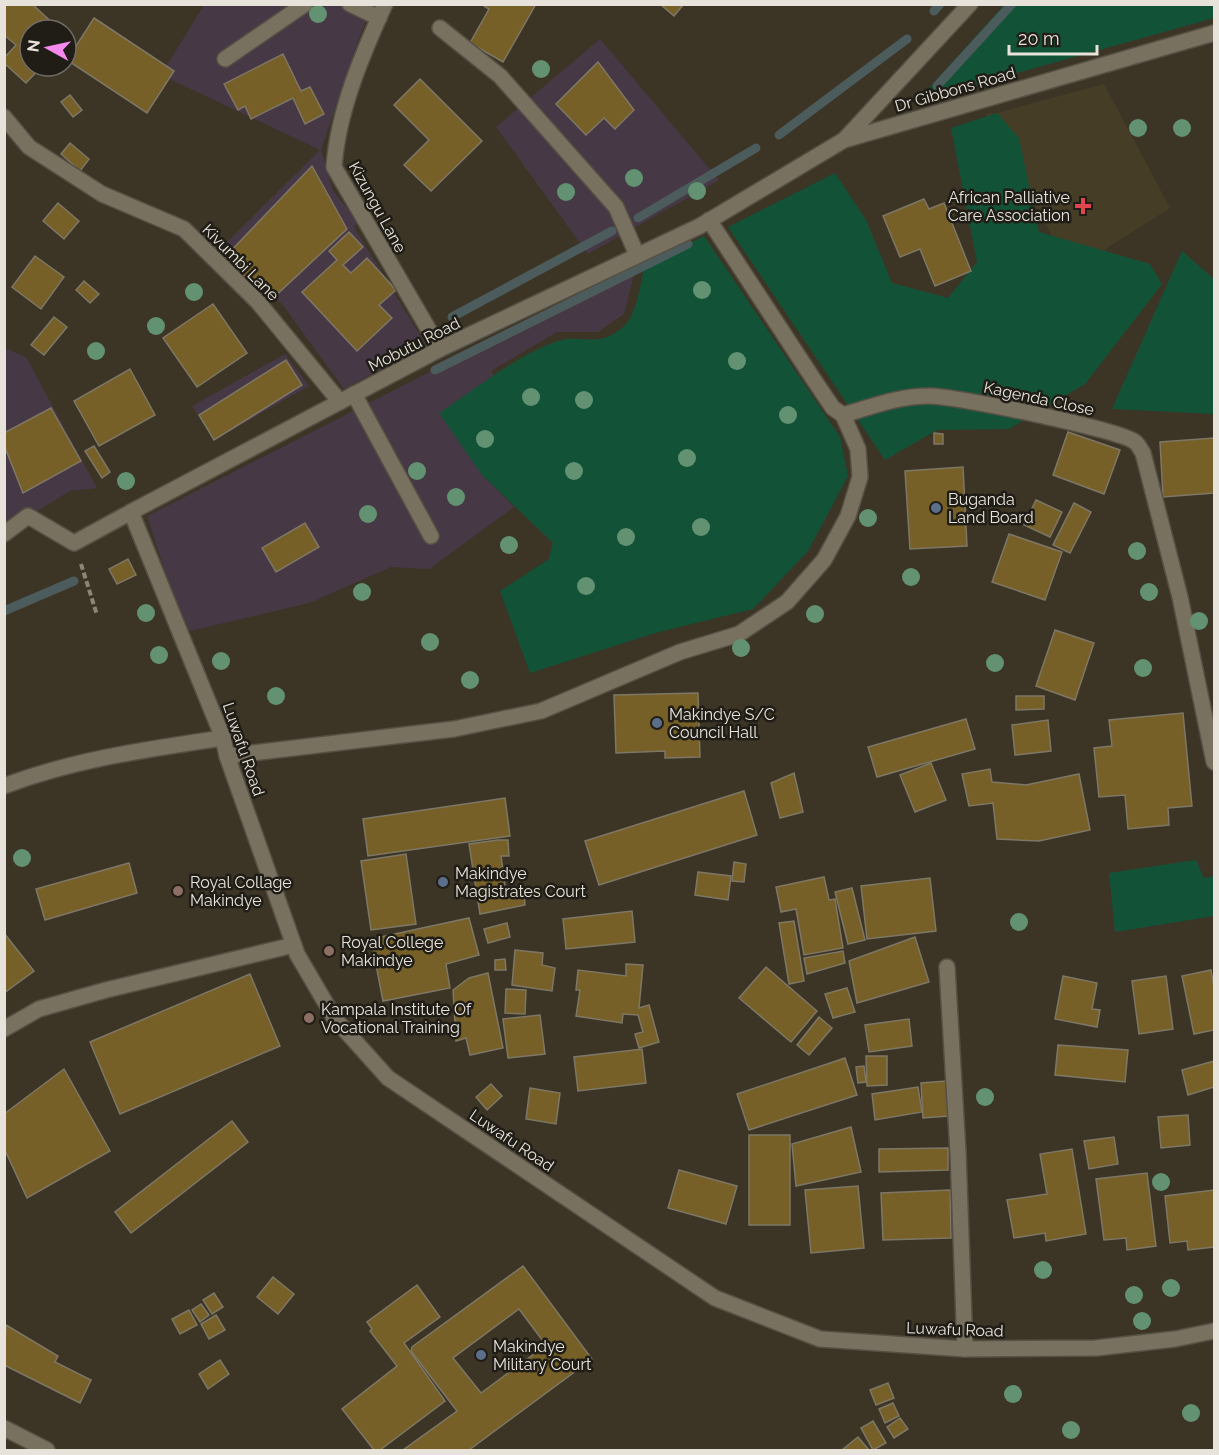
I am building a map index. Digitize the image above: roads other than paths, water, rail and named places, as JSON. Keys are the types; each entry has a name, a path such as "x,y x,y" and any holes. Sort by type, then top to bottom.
{"street":[{"path":"225,59 305,4"},
{"path":"350,4 382,11"},
{"path":"844,140 970,4"},
{"name":"Kizungu Lane","path":"382,11 359,67 336,139 334,166 440,350"},
{"path":"440,28 500,76 608,198 615,207 637,255"},
{"name":"Dr Gibbons Road","path":"844,140 1215,33"},
{"name":"Kivumbi Lane","path":"4,117 29,147 102,194 184,229 258,302 340,402"},
{"name":"Mobutu Road","path":"4,534 28,516 74,543 440,350 709,220 844,140"},
{"path":"227,756 454,729 541,711 680,652 739,634 787,602 825,560 848,516 860,477 858,449 843,415 833,408 709,220"},
{"path":"354,394 430,536"},
{"name":"Kagenda Close","path":"843,415 905,397 932,396 1032,414 1121,435 1136,442 1143,453 1180,597 1215,762"},
{"name":"Luwafu Road","path":"132,512 223,738 227,756 294,945 335,1019 388,1078 715,1298 820,1339 965,1349 1096,1348 1175,1339 1215,1331"},
{"path":"4,786 36,774 127,752 223,738"},
{"path":"4,1029 39,1010 106,990 294,945"},
{"path":"947,967 958,1152 965,1349"},
{"path":"4,1428 47,1450"}],"waterway":[{"path":"934,11 940,4"},
{"path":"937,86 1012,4"},
{"path":"779,135 907,39"},
{"path":"638,218 756,148"},
{"path":"452,317 612,231"},
{"path":"435,370 688,244"},
{"path":"4,611 74,581"}],"place":[{"name":"African Palliative Care Association","path":"1083,206"},
{"name":"Buganda Land Board","path":"936,508"},
{"name":"Makindye S/C Council Hall","path":"657,723"},
{"name":"Makindye Magistrates Court","path":"443,882"},
{"name":"Royal Collage Makindye","path":"178,891"},
{"name":"Royal College Makindye","path":"329,951"},
{"name":"Kampala Institute Of Vocational Training","path":"309,1018"},
{"name":"Makindye Military Court","path":"481,1355"}]}
